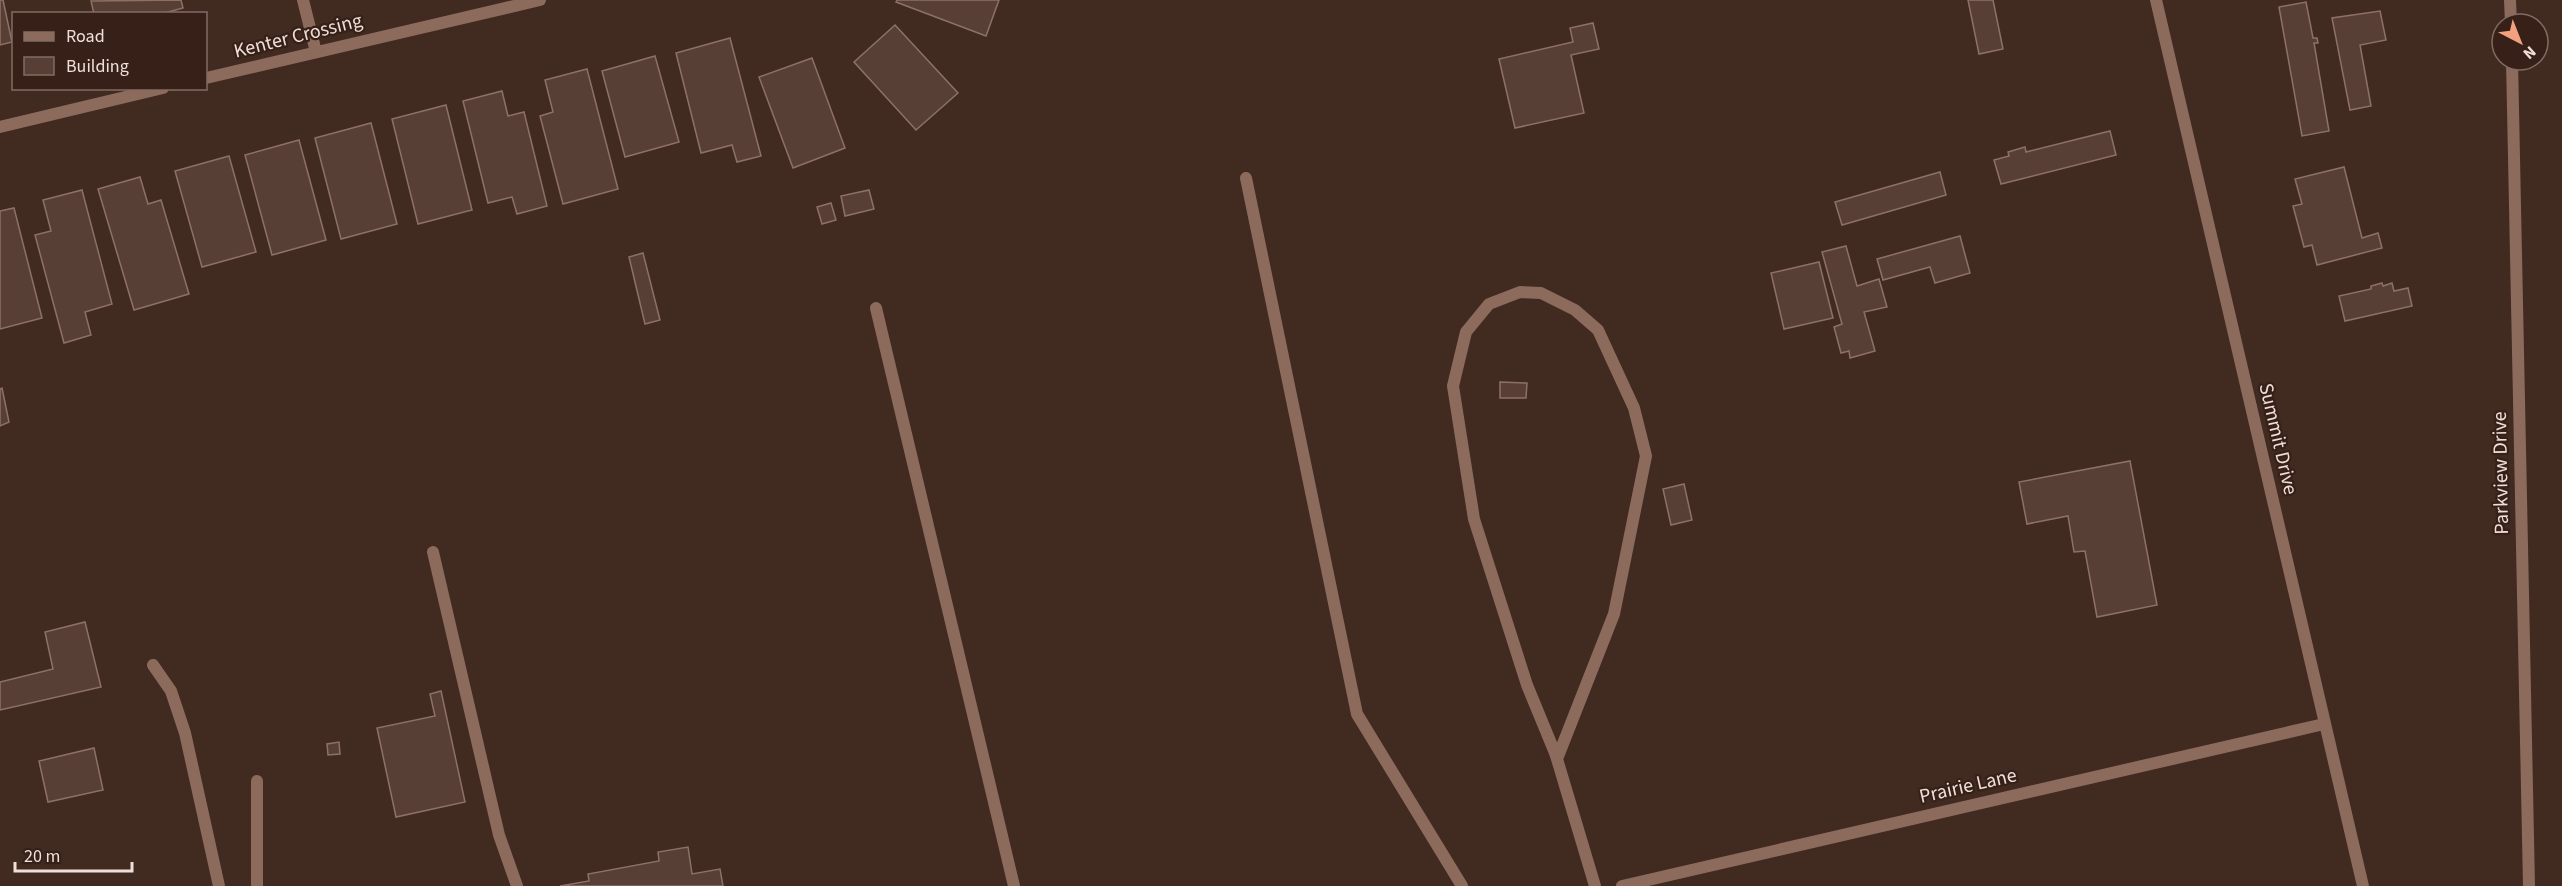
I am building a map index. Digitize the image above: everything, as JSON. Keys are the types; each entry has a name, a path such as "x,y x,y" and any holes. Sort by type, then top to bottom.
{"street":[{"path":"303,0 316,52"},
{"name":"Kenter Crossing","path":"207,78 540,0"},
{"name":"Summit Drive","path":"2156,0 2363,886"},
{"name":"Parkview Drive","path":"2512,72 2529,886"},
{"path":"0,128 155,90"},
{"path":"1246,178 1357,714 1462,886"},
{"path":"1557,759 1614,614 1646,456 1634,408 1598,330 1575,310 1541,293 1520,292 1489,304 1466,333 1453,386 1474,519 1527,685 1557,759 1595,886"},
{"path":"876,308 1014,886"},
{"path":"434,552 499,836 517,886"},
{"path":"153,665 171,691 185,733 219,886"},
{"name":"Prairie Lane","path":"1622,886 2324,724"},
{"path":"257,781 257,886"}],"building":[{"path":"0,0 3,0 12,42 0,45"},
{"path":"181,0 183,8 168,12 94,12 91,1"},
{"path":"897,0 999,0 986,36 896,2"},
{"path":"1968,0 1993,0 2003,49 1979,54"},
{"path":"2306,2 2313,38 2317,38 2318,43 2314,43 2329,131 2302,136 2279,7"},
{"path":"2380,11 2386,40 2360,45 2371,106 2350,110 2332,18"},
{"path":"1593,23 1599,49 1571,55 1584,113 1515,128 1499,59 1573,42 1570,28"},
{"path":"895,25 958,93 916,130 854,62"},
{"path":"730,38 761,156 737,162 732,145 701,153 676,53"},
{"path":"655,56 679,142 625,157 602,71"},
{"path":"812,58 845,148 793,168 759,77"},
{"path":"587,69 618,189 563,204 540,116 553,112 545,80"},
{"path":"502,91 508,116 524,112 547,206 517,214 512,197 488,203 463,101"},
{"path":"446,105 472,210 418,224 392,119"},
{"path":"371,123 397,224 341,239 315,138"},
{"path":"2110,131 2116,155 2001,184 1994,160 2009,156 2008,152 2025,147 2026,152"},
{"path":"299,140 326,240 272,255 245,155"},
{"path":"229,156 256,252 202,267 175,171"},
{"path":"2344,167 2362,238 2378,233 2382,248 2317,265 2312,245 2304,247 2293,206 2302,204 2295,179"},
{"path":"1940,172 1946,195 1842,225 1835,202"},
{"path":"140,177 148,204 161,200 189,294 134,310 98,189"},
{"path":"82,190 112,304 85,312 91,335 64,343 35,235 51,231 43,200"},
{"path":"869,190 874,209 845,216 841,196"},
{"path":"831,203 836,220 822,224 817,207"},
{"path":"14,208 42,318 0,329 0,211"},
{"path":"1960,236 1970,273 1935,283 1930,267 1883,280 1877,259"},
{"path":"1846,246 1857,286 1879,279 1887,307 1864,312 1875,351 1850,358 1849,351 1841,353 1834,327 1842,324 1822,252"},
{"path":"643,253 660,320 645,324 629,257"},
{"path":"1819,262 1833,318 1784,329 1771,273"},
{"path":"2382,283 2383,286 2392,283 2394,291 2408,288 2412,306 2345,321 2339,296 2371,289 2371,286"},
{"path":"1500,382 1527,383 1526,398 1500,398"},
{"path":"2,388 9,422 0,426 0,389"},
{"path":"2130,461 2157,605 2097,617 2085,551 2074,552 2068,516 2027,524 2019,482"},
{"path":"1684,484 1692,520 1671,525 1663,489"},
{"path":"85,622 101,687 0,710 0,682 53,669 45,632"},
{"path":"441,691 465,802 396,817 377,728 435,716 430,694"},
{"path":"339,742 340,754 328,755 327,744"},
{"path":"94,748 103,790 48,802 39,761"},
{"path":"688,847 692,874 720,869 723,886 560,886 589,881 588,874 659,861 658,852"}]}
